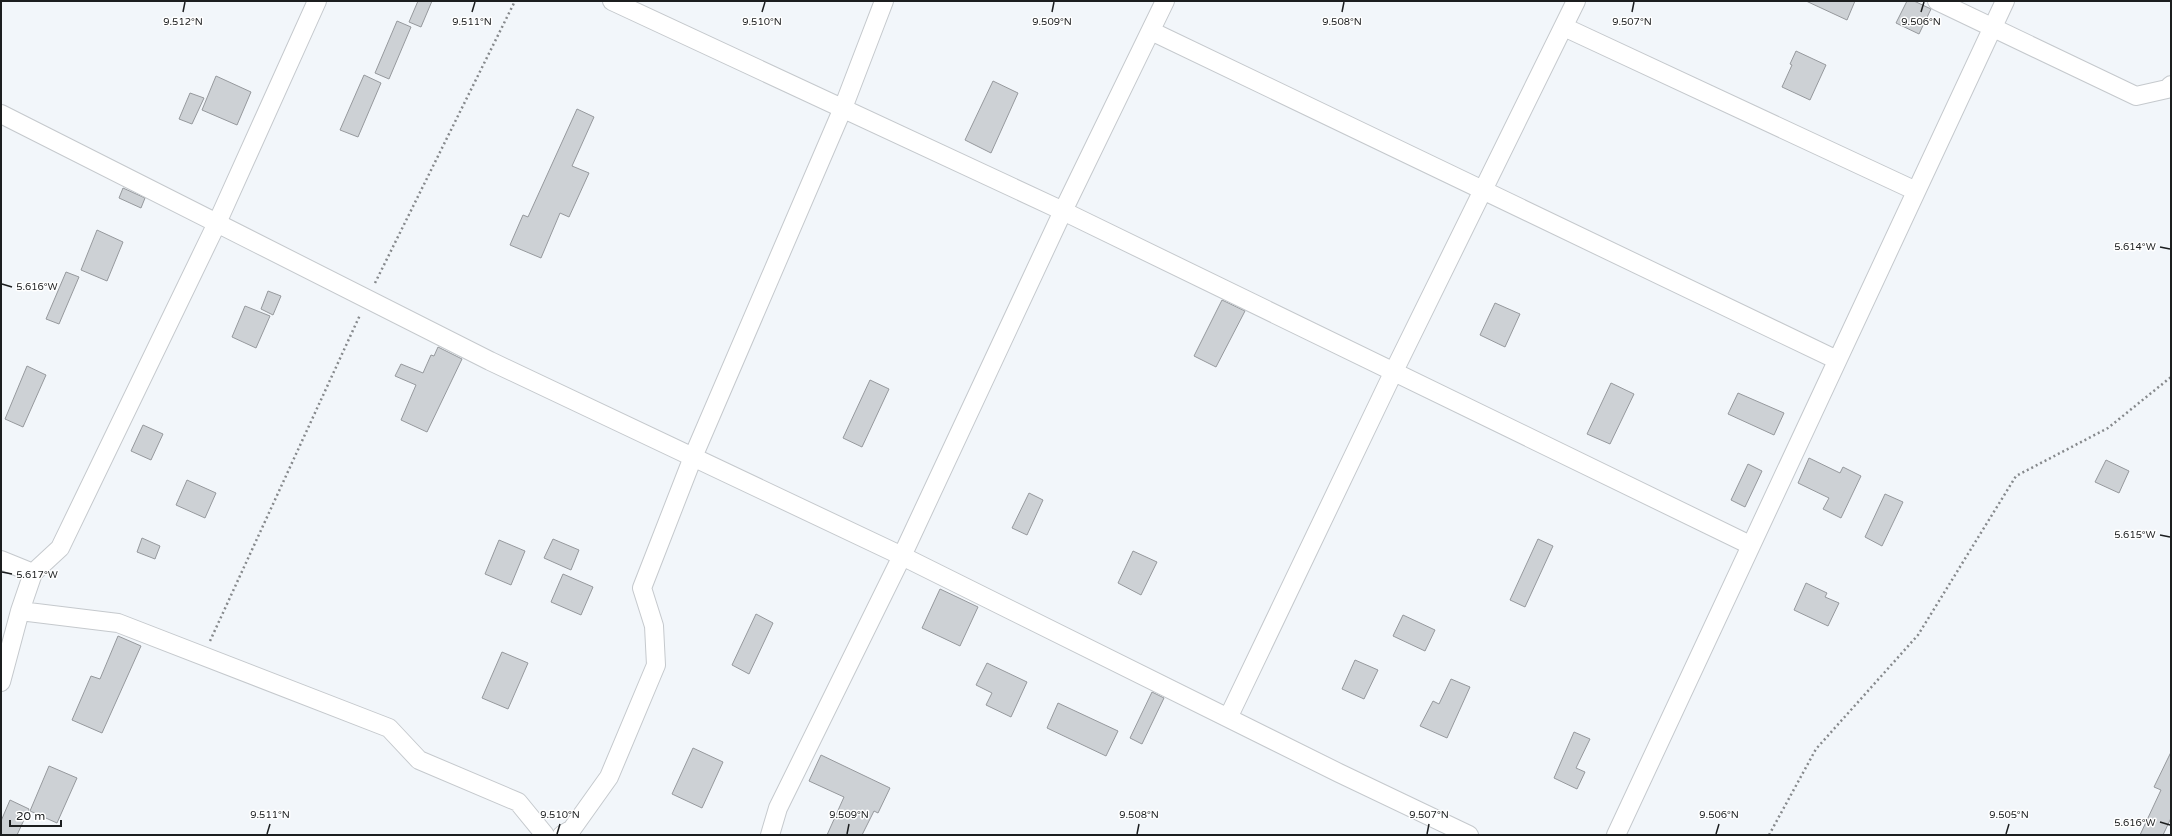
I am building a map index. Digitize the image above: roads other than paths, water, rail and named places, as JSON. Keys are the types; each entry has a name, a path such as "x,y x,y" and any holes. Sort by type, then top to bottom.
{"street":[{"path":"1,682 20,611 33,573 60,548 217,223 317,1"},
{"path":"612,1 1064,211 1750,545"},
{"path":"572,833 609,777 656,666 654,626 642,588 693,457 843,108 884,1"},
{"path":"770,835 778,808 902,556 1064,211 1165,1"},
{"path":"1228,718 1394,371 1576,1"},
{"path":"1937,1 2136,96 2167,89 2171,85"},
{"path":"1616,835 2005,1"},
{"path":"1564,26 1916,191"},
{"path":"1151,31 1482,192 1837,360"},
{"path":"1,114 490,361 902,556 1228,718 1469,835"},
{"path":"1,560 33,573"},
{"path":"20,611 118,623 389,728 418,760 518,802 545,835"}]}
